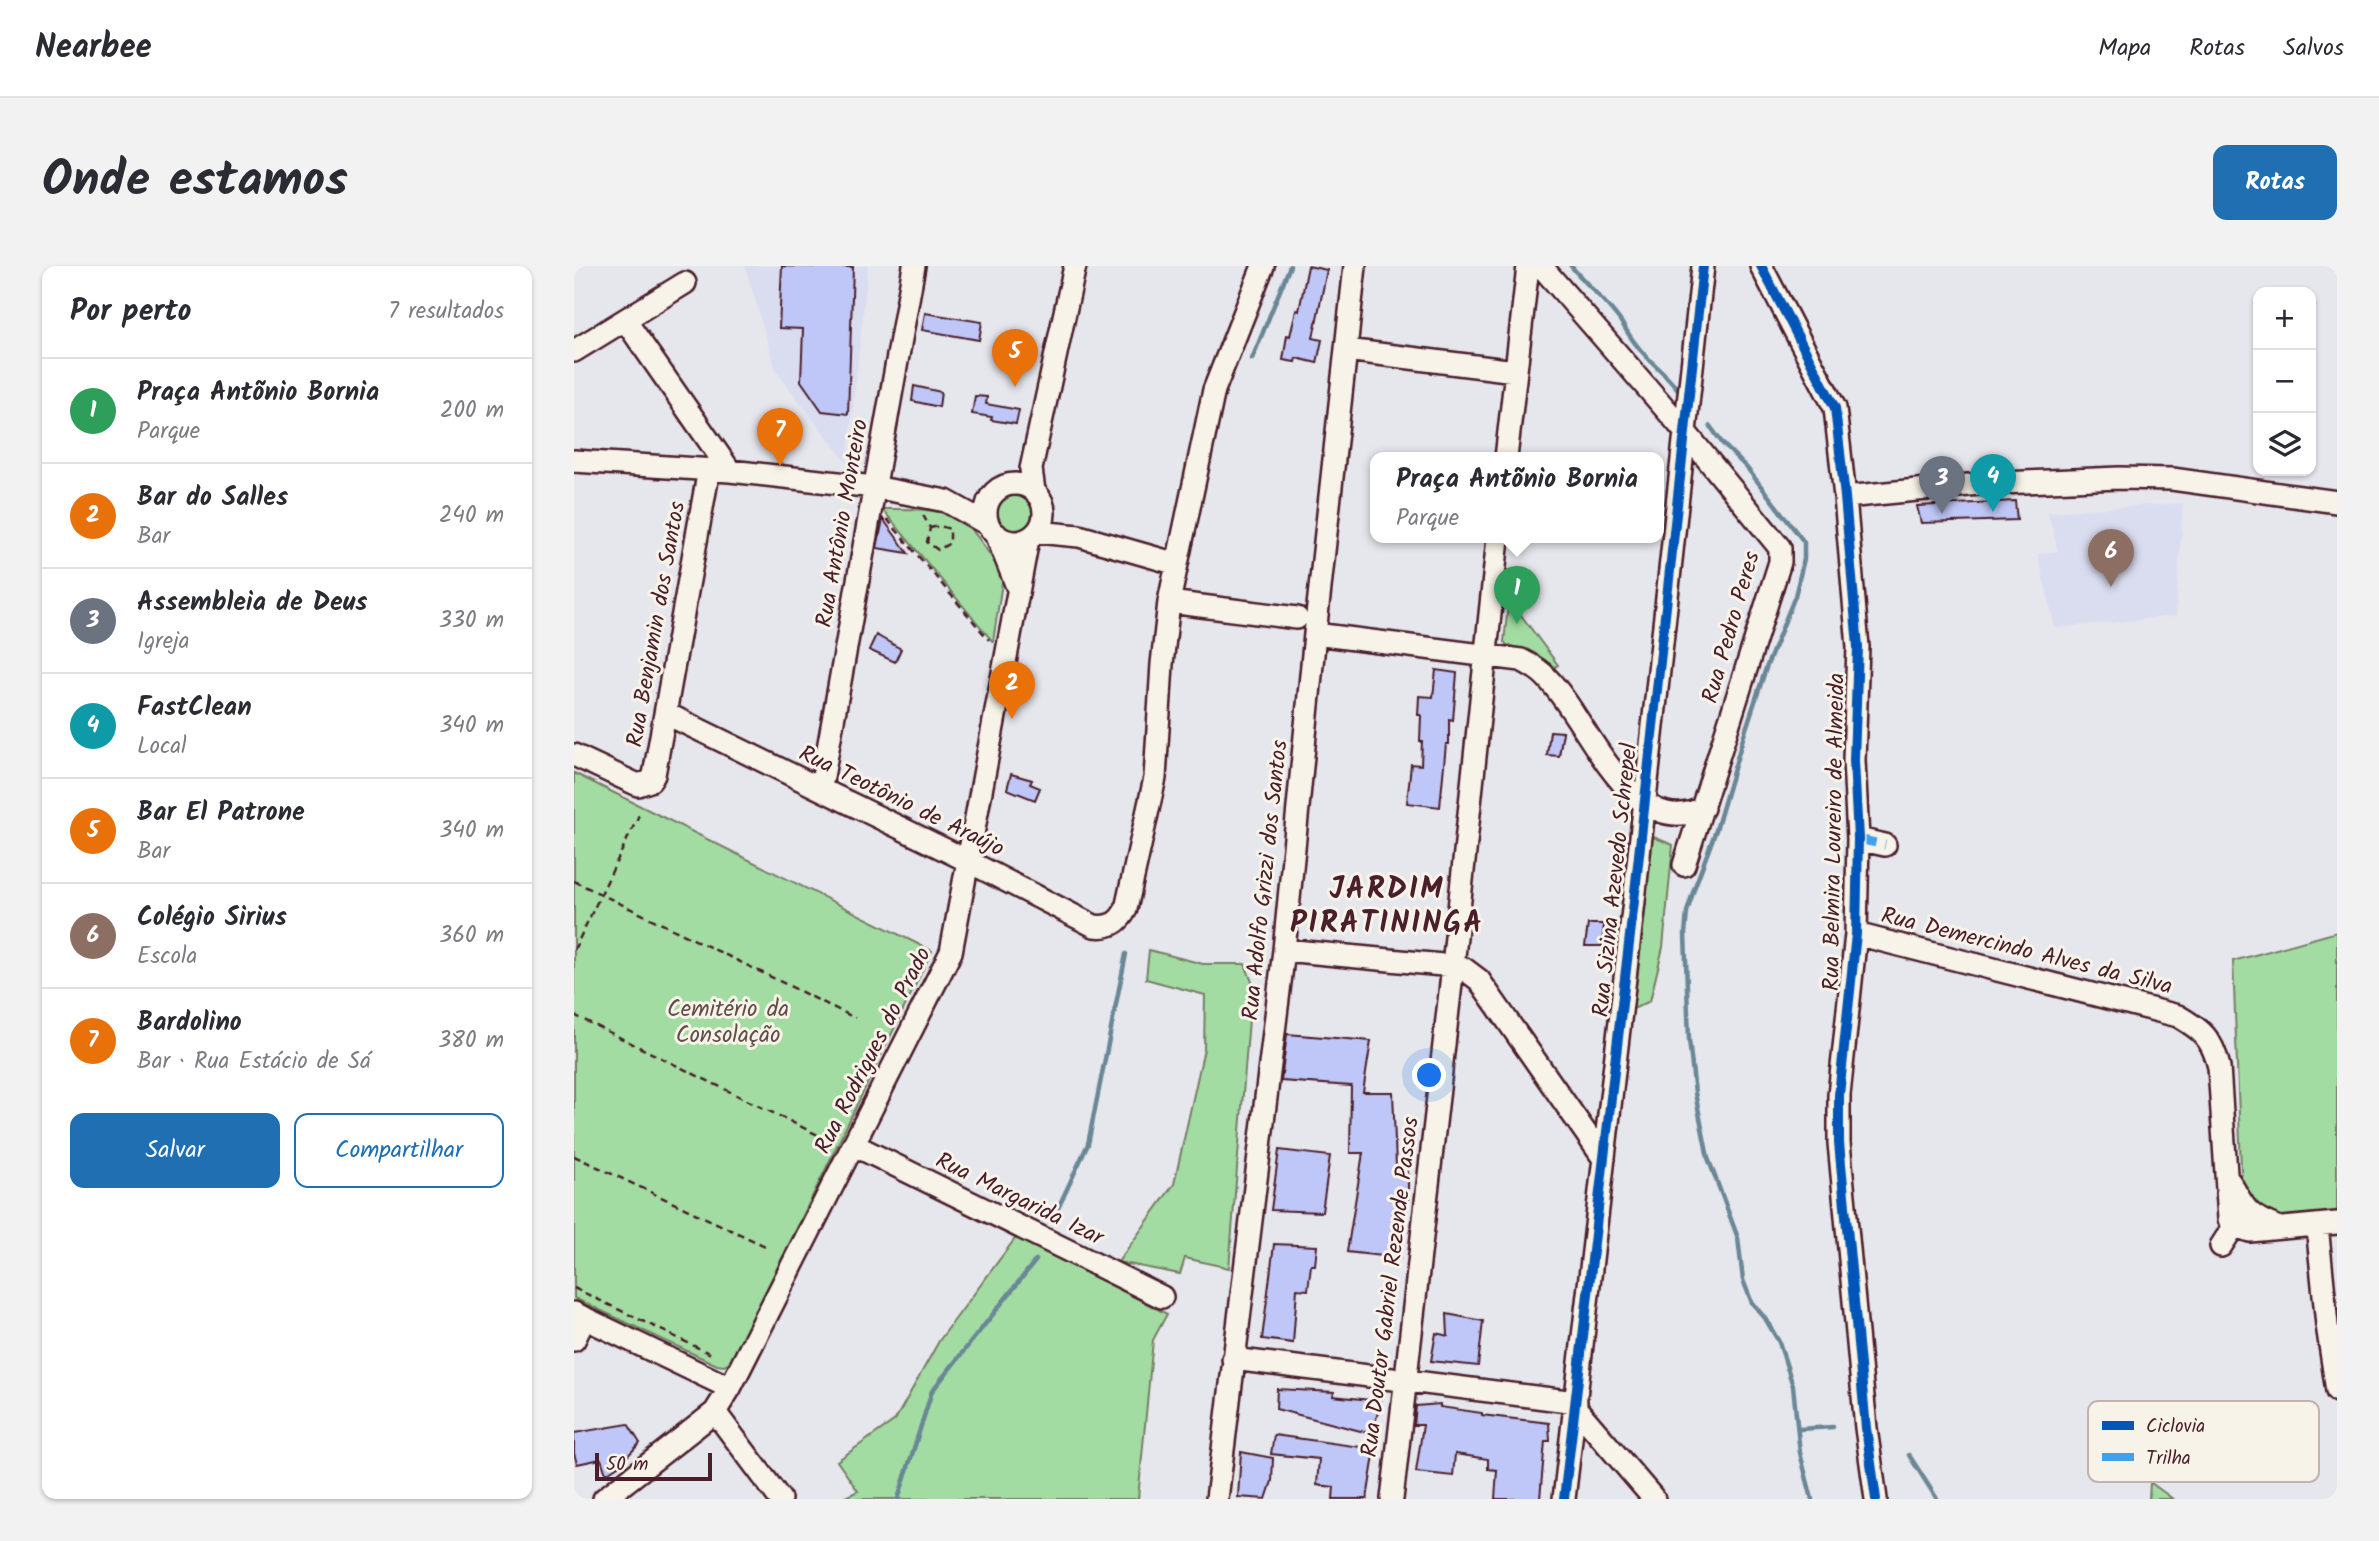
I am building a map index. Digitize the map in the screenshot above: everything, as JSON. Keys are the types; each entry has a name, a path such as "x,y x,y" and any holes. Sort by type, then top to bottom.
{"street":[{"name":"Rua Antônio Monteiro","path":"821,788 914,266"},
{"path":"1034,491 1031,469 1075,266"},
{"path":"1263,266 1214,390 1169,602 1297,618"},
{"name":"Rua Adolfo Grizzi dos Santos","path":"1217,1499 1284,950 1355,266"},
{"path":"1507,452 1528,266"},
{"path":"1541,266 1685,432"},
{"name":"Rua Sizina Azevedo Schrepel","path":"1564,1499 1703,266"},
{"name":"Rua Belmira Loureiro de Almeida","path":"1761,266 1835,408 1845,497 1863,586 1858,647 1862,760 1856,934 1839,1096 1839,1143 1866,1428 1876,1499"},
{"path":"574,351 685,283"},
{"path":"625,320 720,470"},
{"path":"1346,350 1516,371"},
{"name":"Rua Pedro Peres","path":"1684,865 1782,555 1777,542 1685,432"},
{"path":"574,461 720,470 873,494 910,494 946,501 993,493"},
{"name":"Rua Benjamin dos Santos","path":"574,755 638,785 650,781 654,775 720,470"},
{"path":"1845,497 1979,484 2119,478 2172,479 2337,502"},
{"path":"1018,589 985,514 993,493 1002,486 1024,485 1034,491 1041,500 1044,511 1042,522 1032,536"},
{"path":"946,501 1005,540 1017,542 1032,536 1079,536 1177,564"},
{"path":"1044,511 1079,536"},
{"name":"Rua Rodrigues do Prado","path":"604,1499 715,1412 730,1388 951,952 1018,589 1032,536"},
{"name":"Rua Doutor Gabriel Rezende Passos","path":"1392,1499 1453,966 1497,543"},
{"name":"Rua Teotônio de Araújo","path":"667,714 821,788 1094,926 1114,925 1126,909 1155,778 1169,602"},
{"path":"1315,634 1521,660 1548,679 1621,782 1644,805 1661,813 1676,814 1689,814 1703,807"},
{"path":"1858,839 1885,845"},
{"name":"Rua Demercindo Alves da Silva","path":"1856,934 2178,1016 2201,1029 2215,1048 2220,1067 2225,1174 2233,1237 2277,1227"},
{"path":"1284,950 1463,968 1479,980 1604,1159"},
{"path":"1573,1116 1591,1124 1605,1117 1610,1106"},
{"name":"Rua Margarida Izar","path":"854,1145 1162,1297"},
{"name":"Rua Demercindo Alves da Silva","path":"2225,1174 2245,1210 2259,1221 2277,1227"},
{"path":"2277,1227 2327,1224 2327,1325 2337,1391"},
{"path":"574,1340 579,1316 730,1388"},
{"path":"1233,1359 1575,1404 1598,1437 1654,1499"},
{"path":"715,1412 780,1499"},
{"path":"1571,1444 1577,1436 1585,1434 1598,1437"}],"path":[{"path":"873,494 983,632 992,642 1008,649"},
{"path":"910,494 930,528 927,542 938,550 950,543 950,529 940,526 930,528"},
{"path":"574,950 639,815"},
{"path":"574,881 855,1018"},
{"path":"574,1015 822,1138"},
{"path":"574,1156 765,1246"},
{"path":"574,1288 711,1354"}],"shaded area":[{"path":"745,266 868,266 847,463 776,371"},
{"path":"2183,503 2176,616 2055,628 2038,554 2058,551 2048,512"}],"green space":[{"path":"1014,495 1027,500 1032,513 1027,526 1014,531 1001,526 996,513 1001,500"},
{"path":"882,509 946,513 961,520 975,534 1003,576 993,642"},
{"path":"1508,606 1515,607 1558,665 1555,667 1504,642"},
{"name":"Cemitério da Consolação","path":"574,773 932,951 732,1361 724,1366 574,1298"},
{"path":"1651,836 1673,845 1663,947 1650,1001 1633,1009 1644,922"},
{"path":"2337,932 2337,1212 2243,1219 2233,961"},
{"path":"1149,950 1203,964 1245,964 1252,982 1229,1268 1185,1258 1180,1274 1118,1262 1174,1184 1204,1049 1205,995 1146,979"},
{"path":"1017,1236 1167,1314 1153,1340 1138,1499 841,1499 858,1491 837,1461 895,1420 939,1341"},
{"path":"2151,1483 2173,1499 2149,1499"}],"building":[{"path":"782,266 853,267 848,414 822,411 801,381 803,329 779,328"},
{"path":"1308,266 1327,270 1313,338 1322,340 1317,363 1296,358 1295,362 1283,360 1287,335 1290,336 1296,310 1299,311"},
{"path":"925,313 982,322 979,340 922,330"},
{"path":"914,386 941,392 939,407 912,401"},
{"path":"975,396 987,397 986,404 1019,410 1016,424 972,414"},
{"path":"2015,501 2017,520 1921,523 1917,506"},
{"path":"883,519 908,553 877,548"},
{"path":"876,635 901,649 895,662 869,650"},
{"path":"1436,670 1457,673 1453,720 1449,719 1449,744 1446,744 1440,807 1407,803 1411,764 1421,765 1419,696 1433,697"},
{"path":"1550,731 1563,732 1559,756 1547,755"},
{"path":"1011,774 1032,780 1030,784 1040,788 1035,800 1007,789"},
{"path":"1588,924 1604,924 1602,946 1585,946"},
{"path":"1287,1034 1371,1041 1363,1092 1393,1092 1396,1166 1408,1168 1408,1200 1403,1233 1400,1233 1400,1258 1347,1252 1363,1153 1350,1153 1351,1086 1281,1081"},
{"path":"1279,1150 1330,1156 1322,1212 1271,1210"},
{"path":"1274,1244 1317,1246 1308,1290 1297,1289 1293,1343 1262,1339"},
{"path":"1447,1314 1483,1321 1478,1366 1431,1361 1436,1333 1448,1336"},
{"path":"1277,1389 1334,1392 1333,1396 1381,1401 1372,1434 1276,1409"},
{"path":"1440,1404 1440,1407 1482,1415 1549,1423 1550,1441 1545,1441 1540,1499 1495,1499 1497,1470 1488,1469 1488,1459 1455,1454 1453,1476 1416,1472 1423,1425 1414,1425 1416,1406"},
{"path":"628,1424 640,1443 618,1466 606,1474 601,1459 577,1464 574,1433"},
{"path":"1274,1435 1375,1449 1367,1499 1333,1499 1334,1487 1317,1485 1319,1459 1271,1454"},
{"path":"1241,1452 1273,1458 1272,1481 1266,1499 1238,1497"}],"waterway":[{"path":"1252,359 1290,266"},
{"path":"1571,266 1618,317 1642,352 1679,391"},
{"path":"1710,426 1723,444 1747,468 1804,542 1804,559 1795,596 1766,668 1743,738 1716,830 1687,912 1685,934 1689,1040 1695,1093 1708,1158 1738,1238 1743,1280 1752,1303 1765,1318 1779,1342 1793,1386 1800,1453 1812,1499"},
{"path":"1052,1221 1088,1144 1126,954"},
{"path":"898,1499 932,1391 1036,1260"},
{"path":"1799,1429 1833,1427"},
{"path":"1909,1455 1937,1499"}],"marked path":[{"path":"1858,839 1885,845"}],"cycle path":[{"path":"1564,1499 1634,901 1703,266"},
{"path":"1761,266 1835,408 1845,497 1858,647 1854,760 1858,839 1856,934 1839,1095 1839,1143 1866,1428 1876,1499"}],"place":[{"name":"Bar El Patrone","path":"1015,387"},
{"name":"Bardolino","path":"780,466"},
{"name":"FastClean","path":"1993,512"},
{"name":"Assembleia de Deus","path":"1942,514"},
{"name":"Colégio Sirius","path":"2111,587"},
{"name":"Praça Antõnio Bornia","path":"1517,624"},
{"name":"Bar do Salles","path":"1012,719"}],"district":[{"name":"JARDIM PIRATININGA","path":"1387,905"}]}
